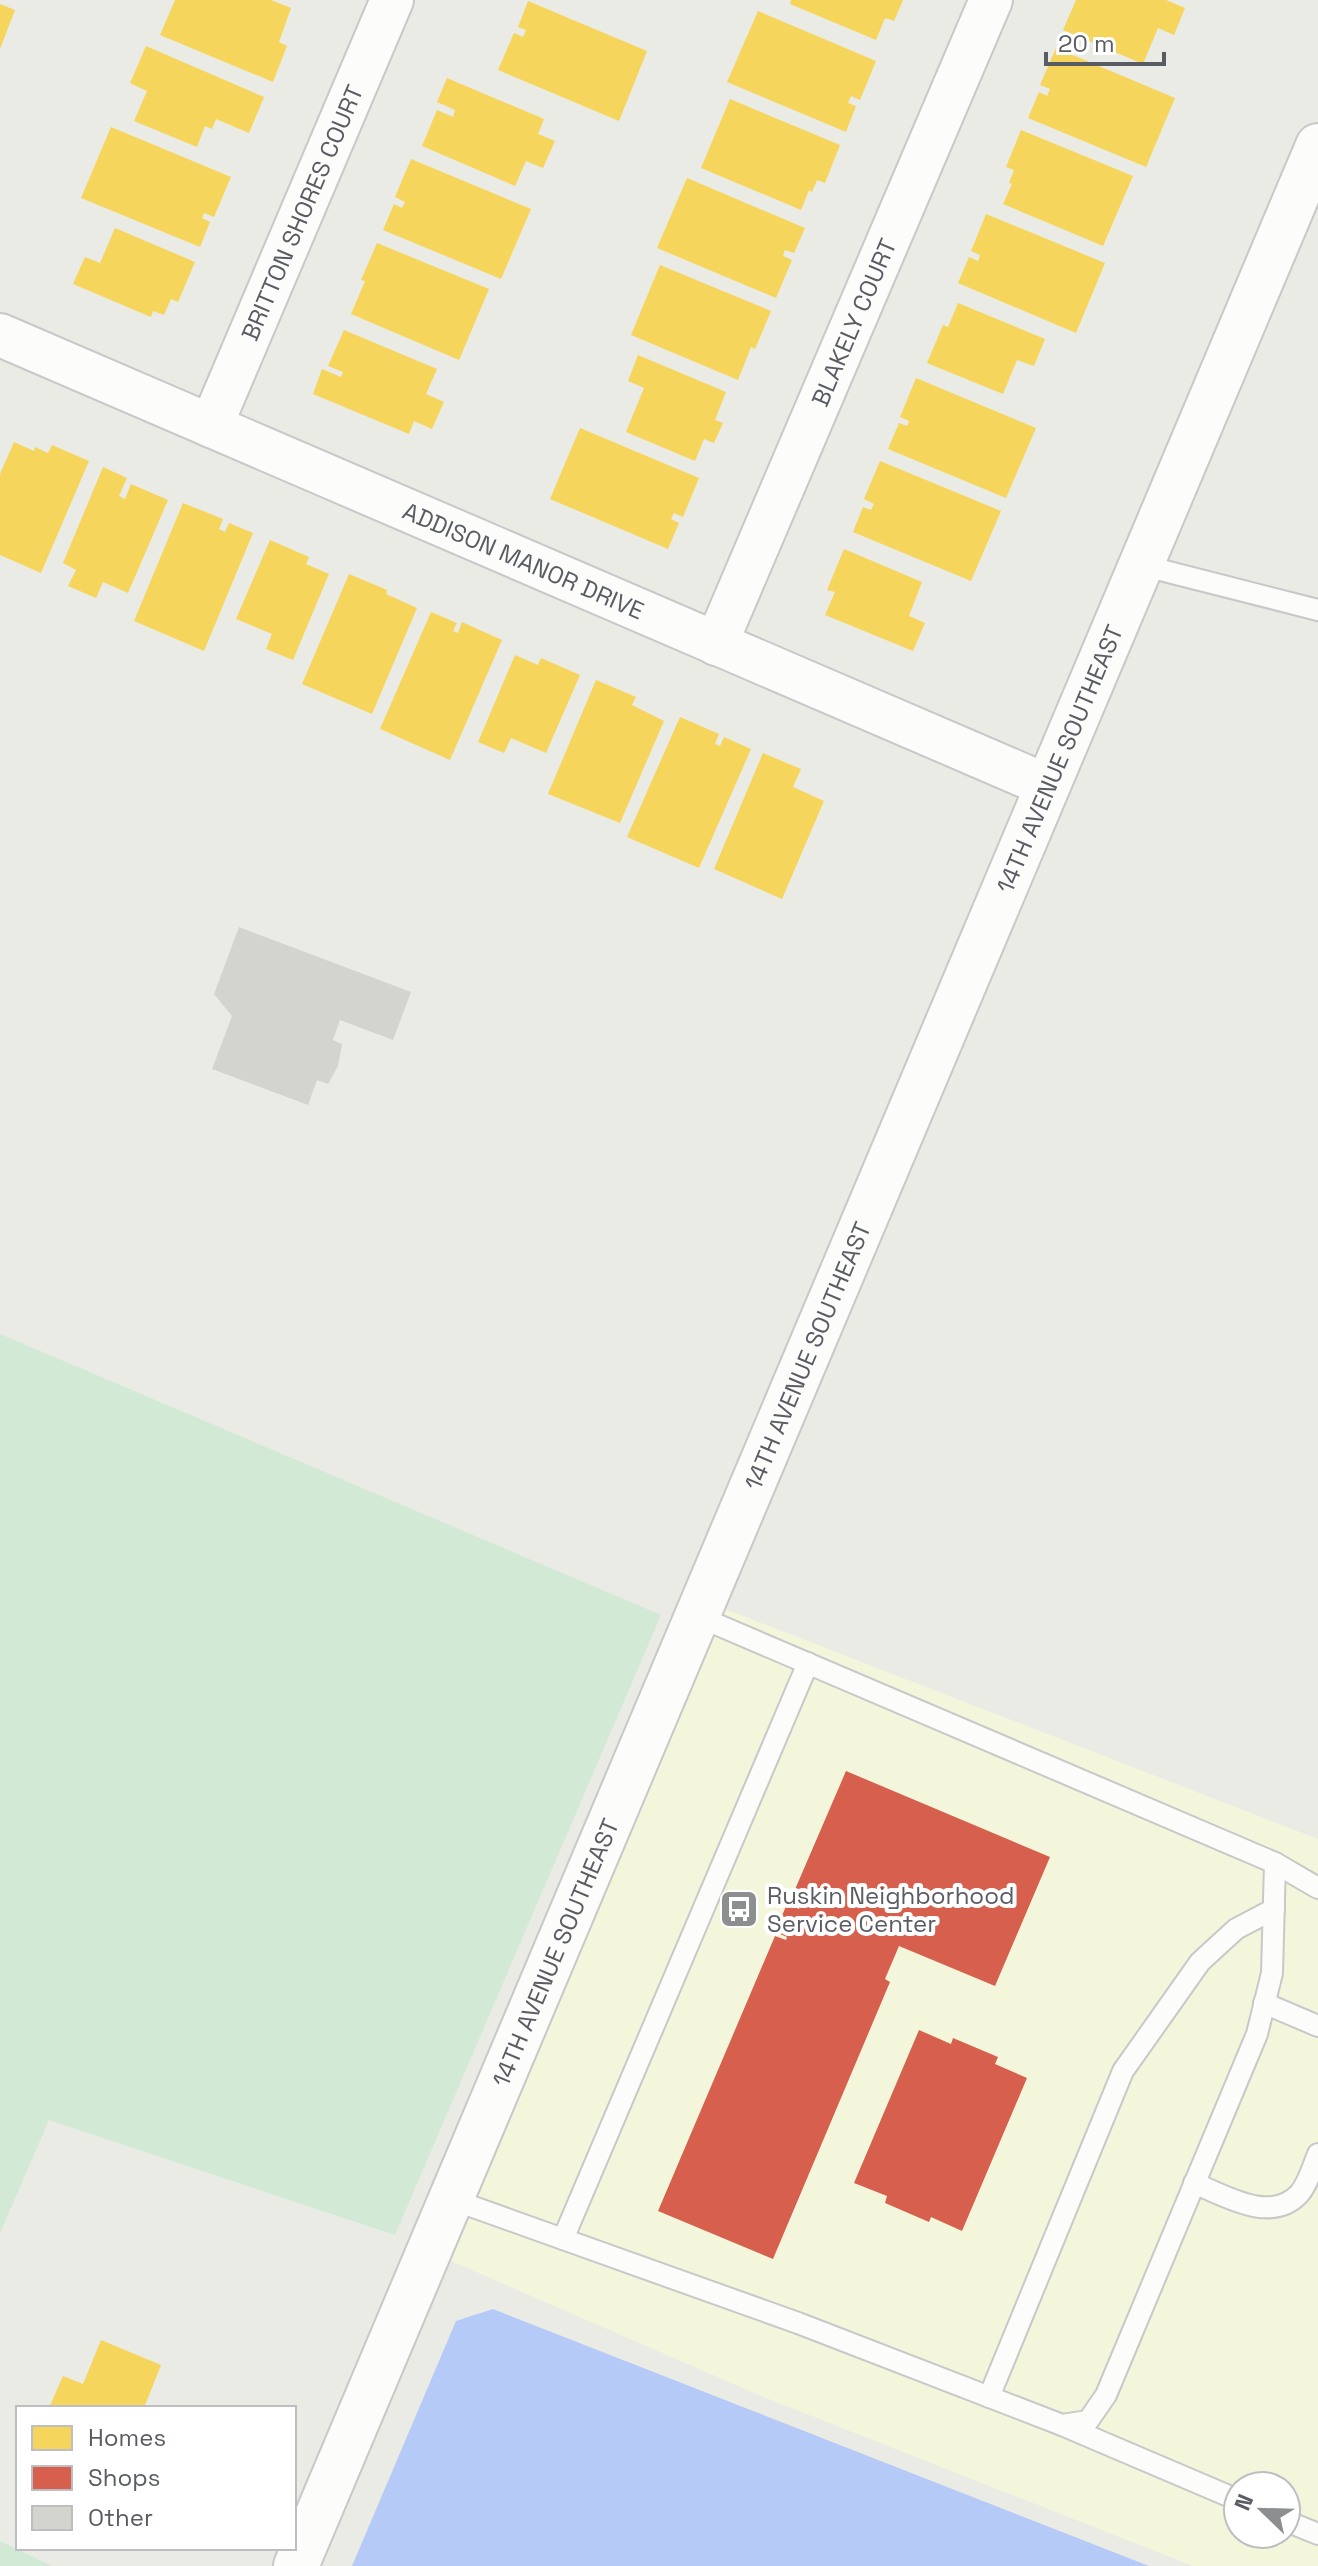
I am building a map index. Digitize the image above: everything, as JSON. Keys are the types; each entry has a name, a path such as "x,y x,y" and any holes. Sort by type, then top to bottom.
{"street":[{"name":"BRITTON SHORES COURT","path":"211,426 392,0"},
{"name":"BLAKELY COURT","path":"716,644 991,0"},
{"name":"14TH AVENUE SOUTHEAST","path":"296,2566 1318,146"},
{"name":"ADDISON MANOR DRIVE","path":"0,335 1048,786"}],"lane":[{"path":"1141,565 1318,610"},
{"path":"697,1616 1275,1863 1318,1888"},
{"path":"563,2239 808,1663"},
{"path":"1062,2425 1088,2421 1106,2395 1257,2034 1272,1973 1275,1863"},
{"path":"989,2397 1123,2071 1200,1962 1236,1929 1274,1909"},
{"path":"1264,2003 1318,2026"},
{"path":"1194,2183 1240,2202 1280,2208 1300,2193 1318,2154"},
{"path":"451,2199 798,2323 1062,2425 1222,2493"}],"shaded area":[{"path":"0,1334 661,1615 395,2235 49,2120 0,2233"},
{"path":"725,1609 1318,1839 1318,2566 1193,2566 766,2398 451,2261"},
{"path":"0,2541 52,2566 0,2566"}],"water":[{"path":"493,2309 1149,2566 352,2566 456,2321"}],"building: Homes":[{"path":"175,0 271,0 291,8 279,42 287,46 273,82 160,35"},
{"path":"791,0 903,0 894,21 885,18 876,40 790,4"},
{"path":"1076,0 1166,0 1185,8 1174,35 1158,28 1143,64 1063,30"},
{"path":"528,1 647,51 619,121 498,70 514,33 523,37 526,30 518,27"},
{"path":"0,4 15,10 0,49"},
{"path":"758,11 876,61 860,100 851,96 848,103 856,106 846,132 727,82"},
{"path":"146,46 264,97 249,133 216,119 212,129 205,126 197,147 134,121 147,91 130,83"},
{"path":"1056,48 1175,98 1146,167 1028,118 1039,92 1047,96 1050,89 1040,85"},
{"path":"447,78 544,119 538,134 555,141 543,168 526,161 515,186 422,146 437,110 453,117 455,110 437,102"},
{"path":"730,99 840,145 825,183 817,180 801,210 701,168"},
{"path":"111,127 231,177 214,217 204,213 202,218 210,222 200,247 81,198"},
{"path":"1021,130 1133,176 1103,246 1003,204 1012,184 1009,183 1014,170 1006,167"},
{"path":"411,159 531,209 501,279 383,230 394,204 402,208 405,202 395,197"},
{"path":"687,178 805,228 794,253 785,250 783,256 792,260 776,298 657,248"},
{"path":"986,214 1105,263 1076,333 958,283 969,257 978,261 980,255 971,251"},
{"path":"115,228 195,262 178,302 171,299 164,315 153,311 151,317 73,284 85,257 100,263"},
{"path":"377,243 489,289 459,360 351,314"},
{"path":"660,265 771,311 755,349 751,347 738,380 631,335"},
{"path":"958,303 1045,339 1034,366 1017,360 1003,394 927,363 943,325 948,327"},
{"path":"344,330 437,369 426,394 444,402 432,429 414,421 409,434 313,394 322,369 341,377 343,372 328,366"},
{"path":"638,355 726,392 715,420 723,423 714,443 704,439 695,461 626,432 644,388 628,381"},
{"path":"916,378 1036,428 1006,498 888,449 899,423 907,426 909,421 900,417"},
{"path":"580,428 699,478 683,517 674,513 671,519 679,523 668,549 550,499"},
{"path":"14,442 34,451 35,447 48,453 52,445 89,461 41,573 0,555 0,474"},
{"path":"880,461 1001,511 971,581 853,532 863,507 871,510 874,504 864,499"},
{"path":"103,467 127,478 119,496 125,499 131,484 168,500 128,593 103,582 96,598 68,586 76,570 63,563"},
{"path":"183,503 223,519 219,529 225,532 229,523 253,533 204,651 134,621"},
{"path":"270,540 309,557 306,564 329,574 293,660 266,649 272,634 236,619"},
{"path":"844,549 922,582 909,616 925,623 913,651 825,615 835,592 827,590"},
{"path":"349,574 387,590 386,594 417,608 372,714 302,684"},
{"path":"431,612 457,623 453,631 458,633 462,622 502,640 450,760 380,729"},
{"path":"515,655 538,665 541,658 580,675 546,753 511,738 504,753 478,742"},
{"path":"596,680 636,697 632,705 664,721 620,823 548,794"},
{"path":"680,717 719,734 715,744 720,746 724,737 751,749 699,868 627,837"},
{"path":"763,753 801,769 793,787 824,801 782,899 714,869"},
{"path":"101,2340 161,2365 145,2406 50,2406 63,2376 83,2384"}],"building: Shops":[{"path":"846,1771 1050,1857 995,1986 899,1946 885,1979 890,1982 773,2259 658,2211 775,1936 786,1940 787,1937 775,1932 787,1904 799,1909 800,1906 790,1901"},
{"path":"919,2030 951,2044 953,2038 998,2057 995,2064 1027,2078 962,2231 931,2217 929,2222 885,2203 887,2196 854,2183"}],"building: Other":[{"path":"239,927 411,992 393,1040 340,1020 333,1040 342,1044 338,1066 328,1084 317,1080 308,1105 212,1069 232,1016 214,994"}],"place":[{"name":"Ruskin Neighborhood Service Center","path":"739,1909"}]}
